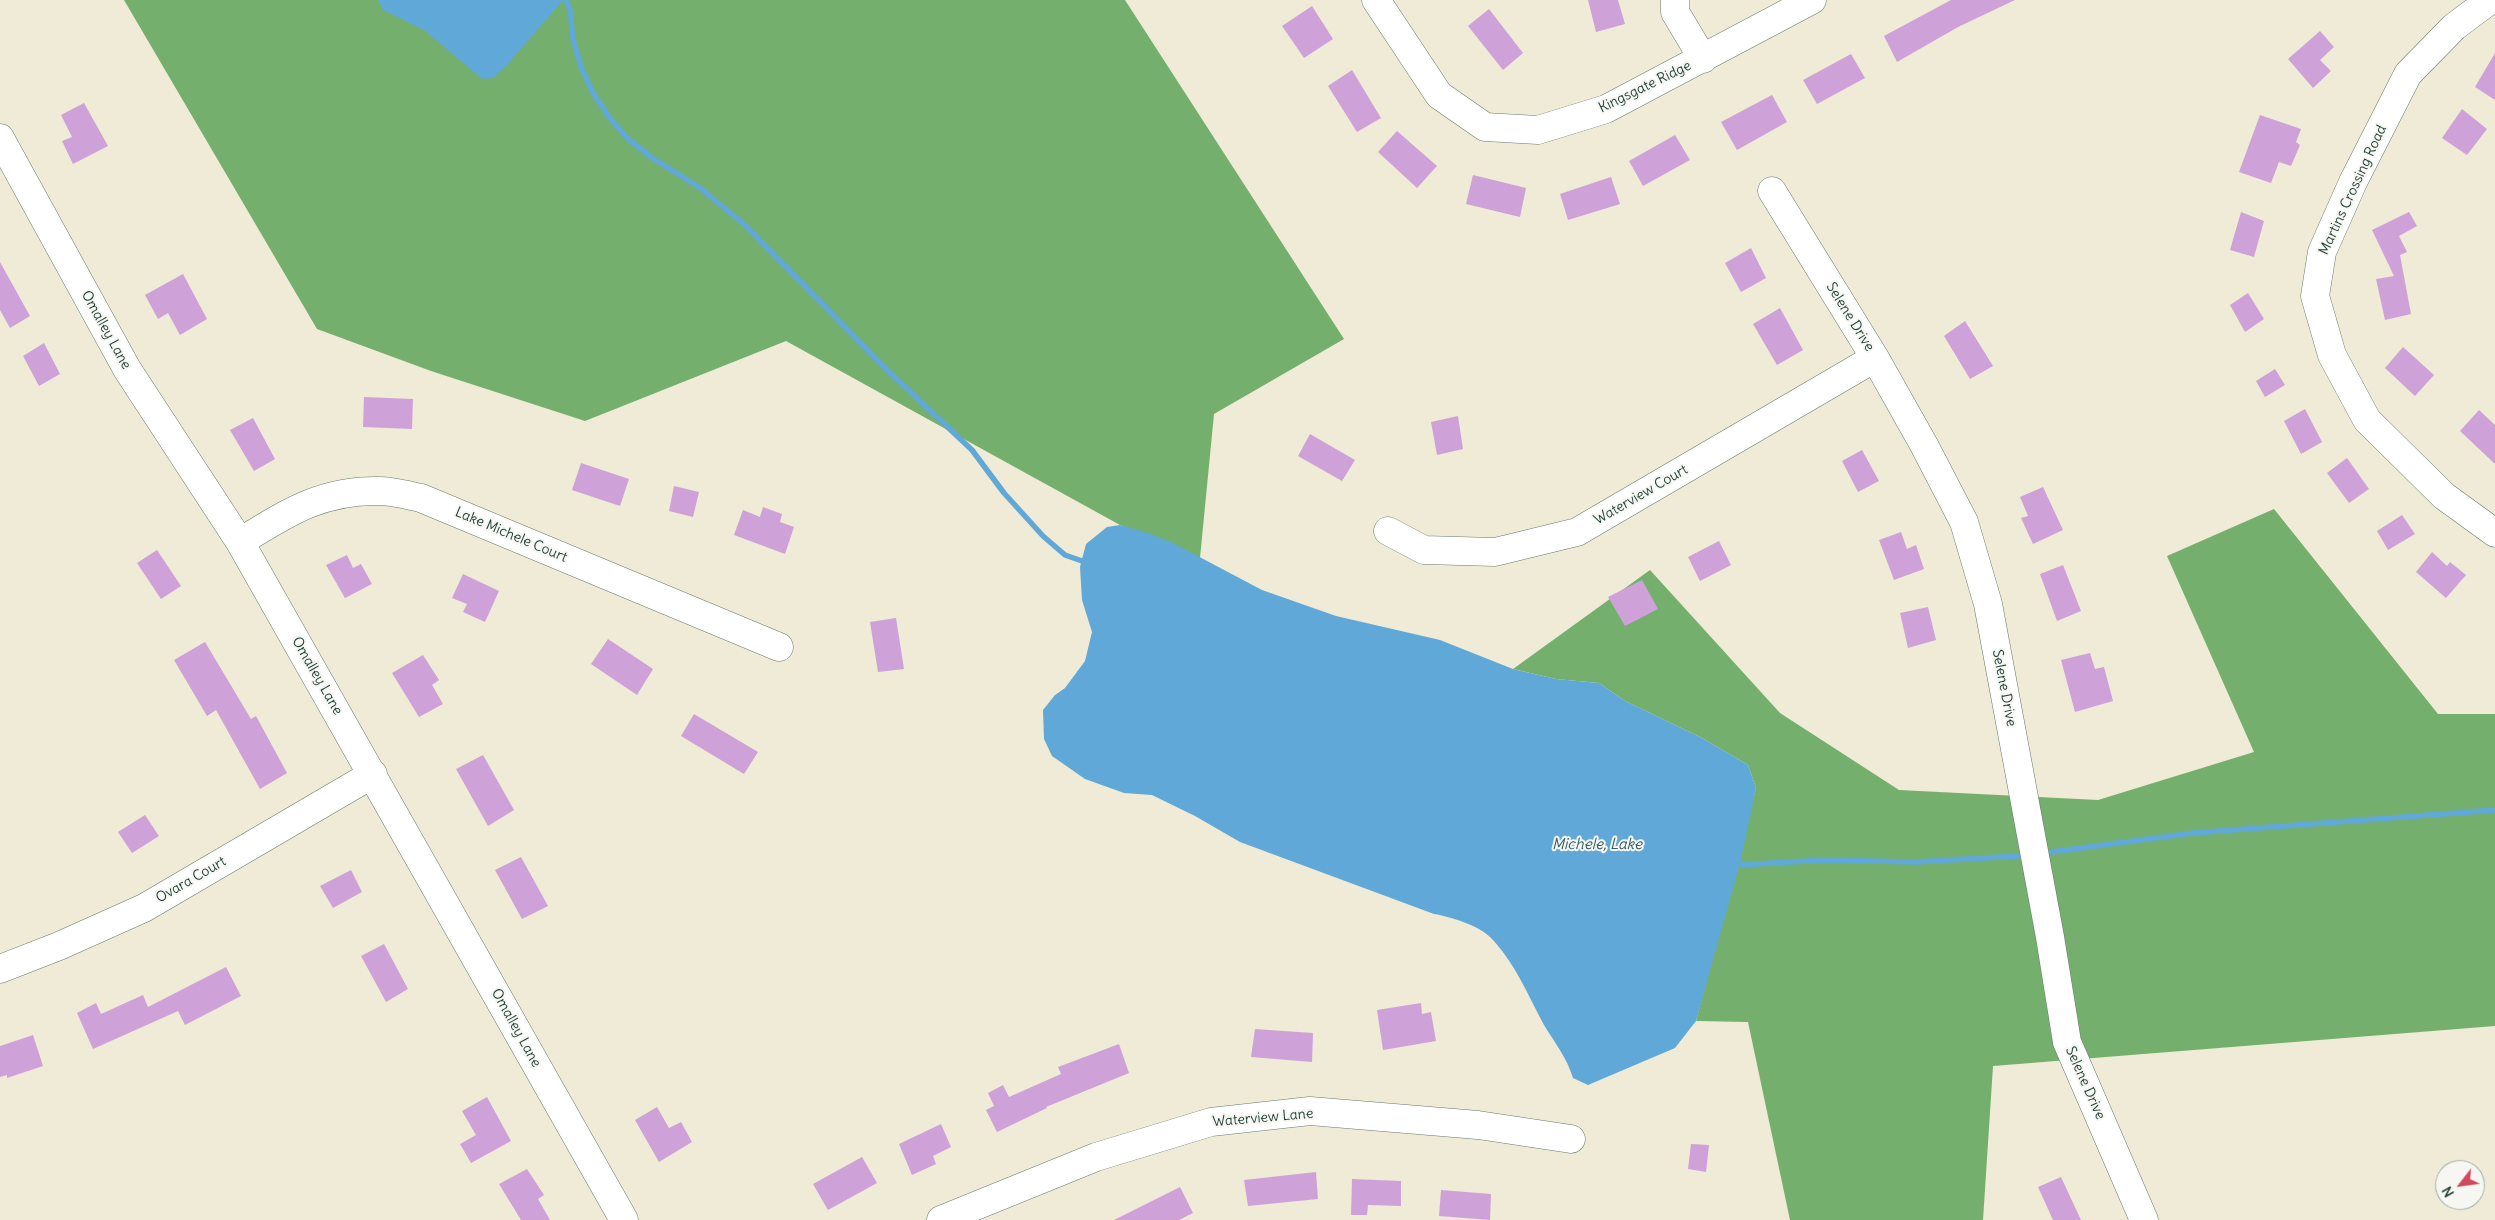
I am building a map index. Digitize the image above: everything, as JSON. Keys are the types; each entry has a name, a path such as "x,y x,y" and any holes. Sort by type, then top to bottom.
{"street":[{"name":"Kingsgate Ridge","path":"1376,0 1439,95 1485,127 1538,130 1606,108 1703,59 1812,0"},
{"path":"1675,0 1675,12 1703,59"},
{"name":"Martins Crossing Road","path":"2490,0 2454,27 2408,74 2353,182 2322,252 2315,296 2332,355 2367,420 2444,496 2495,533"},
{"name":"Omalley Lane","path":"0,138 127,369 240,542 624,1220"},
{"name":"Selene Drive","path":"1772,191 1875,358 1924,445 1964,522 1988,604 2050,937 2067,1042 2144,1220"},
{"name":"Waterview Court","path":"1388,531 1424,550 1495,552 1577,532 1875,358"},
{"name":"Lake Michele Court","path":"240,542 296,508 323,498 352,492 381,491 420,498 779,647"},
{"name":"Ovara Court","path":"0,969 60,946 144,908 373,774"},
{"name":"Waterview Lane","path":"941,1220 1096,1157 1211,1122 1310,1112 1478,1125 1571,1138"}],"green space":[{"path":"124,0 1125,0 1344,339 1214,414 1200,558 1120,525 786,341 585,421 431,371 317,329"},
{"path":"2274,509 2438,714 2495,714 2495,1026 1993,1066 1983,1220 1790,1220 1748,1022 1696,1021 1756,788 1748,765 1702,738 1625,701 1599,683 1556,679 1513,669 1650,570 1780,713 1899,790 2098,800 2254,752 2167,556"}],"water":[{"path":"378,0 563,0 507,65 493,78 482,79 424,30 383,10"},
{"name":"Michele, Lake","path":"1120,525 1173,543 1262,590 1336,616 1440,640 1513,669 1556,679 1599,683 1625,701 1702,738 1748,765 1756,788 1741,859 1696,1021 1675,1048 1588,1085 1573,1078 1564,1057 1544,1025 1513,967 1499,946 1479,929 1456,919 1434,914 1240,842 1195,816 1152,795 1124,793 1085,779 1052,756 1044,739 1043,710 1055,695 1065,688 1085,661 1092,632 1082,600 1080,567 1086,544 1107,527"}],"building":[{"path":"1588,0 1618,0 1625,24 1596,32"},
{"path":"1951,0 2015,0 1958,27 1897,62 1884,36"},
{"path":"1312,6 1333,39 1304,58 1282,26"},
{"path":"1489,9 1523,53 1503,70 1468,26"},
{"path":"2320,31 2334,47 2320,60 2331,71 2313,88 2288,59"},
{"path":"2495,53 2495,100 2475,87"},
{"path":"1851,54 1865,78 1817,104 1803,80"},
{"path":"1352,70 1381,118 1357,132 1328,86"},
{"path":"1772,95 1787,122 1737,150 1721,122"},
{"path":"84,103 108,146 73,164 62,141 72,137 61,115"},
{"path":"2462,109 2487,129 2467,155 2442,138"},
{"path":"2260,115 2301,129 2296,142 2300,145 2291,166 2279,162 2271,183 2239,172"},
{"path":"1397,131 1437,166 1417,188 1378,152"},
{"path":"1675,135 1690,160 1643,186 1629,161"},
{"path":"1473,175 1526,188 1520,217 1466,204"},
{"path":"1611,177 1620,204 1568,220 1560,194"},
{"path":"2241,212 2264,221 2254,257 2230,250"},
{"path":"2409,212 2417,226 2399,236 2407,252 2400,255 2411,314 2385,320 2376,279 2394,276 2372,230"},
{"path":"1751,248 1766,278 1741,292 1725,263"},
{"path":"0,262 30,316 10,328 0,310"},
{"path":"183,274 207,319 180,335 168,313 158,319 145,295"},
{"path":"2248,293 2264,319 2245,332 2230,305"},
{"path":"1780,308 1803,350 1777,365 1753,324"},
{"path":"1965,321 1993,366 1970,379 1944,336"},
{"path":"44,343 60,374 39,386 23,356"},
{"path":"2403,347 2434,375 2415,396 2385,368"},
{"path":"2275,369 2285,385 2265,397 2256,381"},
{"path":"364,397 413,399 412,429 363,427"},
{"path":"2305,409 2322,442 2301,454 2284,421"},
{"path":"2479,410 2495,425 2495,464 2460,431"},
{"path":"1458,416 1463,449 1437,455 1431,422"},
{"path":"253,418 275,459 254,471 230,430"},
{"path":"1310,434 1355,460 1342,481 1298,456"},
{"path":"1862,450 1879,481 1858,492 1842,461"},
{"path":"2347,458 2369,489 2349,503 2327,473"},
{"path":"581,463 629,479 620,506 572,490"},
{"path":"674,486 699,492 693,517 669,511"},
{"path":"2043,487 2063,530 2033,544 2021,518 2028,516 2020,497"},
{"path":"763,507 782,514 780,522 794,527 785,554 734,535 743,510 760,517"},
{"path":"2402,515 2415,534 2388,550 2377,531"},
{"path":"1901,532 1907,549 1916,545 1924,569 1894,580 1879,540"},
{"path":"1719,541 1731,565 1700,581 1688,557"},
{"path":"157,550 181,586 161,599 137,563"},
{"path":"2432,552 2447,566 2450,562 2466,575 2446,598 2416,572"},
{"path":"347,555 353,568 361,564 372,584 345,598 326,565"},
{"path":"2063,565 2081,611 2057,621 2040,574"},
{"path":"463,574 499,591 485,622 463,612 467,604 452,598"},
{"path":"1642,580 1658,609 1625,626 1608,597"},
{"path":"1928,607 1936,640 1908,648 1900,613"},
{"path":"896,618 904,669 878,672 870,622"},
{"path":"608,639 653,669 637,695 591,664"},
{"path":"205,642 251,719 256,716 287,773 260,789 216,710 207,716 174,660"},
{"path":"2090,653 2095,669 2104,667 2113,701 2075,712 2061,660"},
{"path":"423,655 439,680 432,685 443,704 419,717 392,673"},
{"path":"694,714 758,752 744,774 681,736"},
{"path":"483,755 514,810 488,826 456,769"},
{"path":"145,815 159,836 132,853 118,832"},
{"path":"521,857 548,906 522,919 495,870"},
{"path":"351,870 362,892 333,908 320,886"},
{"path":"384,944 408,989 386,1002 361,956"},
{"path":"226,967 241,996 185,1025 178,1011 93,1049 77,1013 96,1003 101,1014 143,995 148,1007"},
{"path":"1421,1003 1422,1014 1431,1012 1436,1041 1383,1050 1377,1010"},
{"path":"1255,1029 1313,1033 1312,1062 1251,1057"},
{"path":"33,1035 43,1066 7,1078 7,1075 0,1077 0,1046"},
{"path":"1119,1044 1129,1073 1046,1107 997,1132 986,1110 994,1106 988,1093 1003,1085 1009,1097 1061,1074 1058,1067"},
{"path":"487,1097 511,1141 471,1163 460,1144 476,1135 462,1111"},
{"path":"657,1107 669,1128 681,1122 692,1142 659,1162 635,1120"},
{"path":"941,1124 951,1147 933,1156 936,1164 912,1175 899,1144"},
{"path":"1691,1144 1709,1145 1706,1172 1688,1169"},
{"path":"862,1157 877,1183 828,1210 813,1184"},
{"path":"527,1169 544,1195 538,1199 550,1220 521,1220 499,1184"},
{"path":"1316,1172 1318,1199 1248,1206 1244,1180"},
{"path":"2061,1177 2081,1220 2053,1220 2038,1187"},
{"path":"1352,1179 1401,1181 1401,1206 1368,1205 1367,1215 1351,1215"},
{"path":"1180,1187 1193,1213 1179,1220 1114,1220"},
{"path":"1441,1190 1491,1194 1490,1220 1439,1216"}],"waterway":[{"path":"566,0 570,10 573,39 581,67 593,93 609,117 628,139 651,157 700,188 745,225 887,370 972,450 1004,493 1043,536 1065,555 1082,561"},
{"path":"2051,852 2193,833 2495,810"},
{"path":"1739,865 1824,860 1916,862 2019,856"}]}
